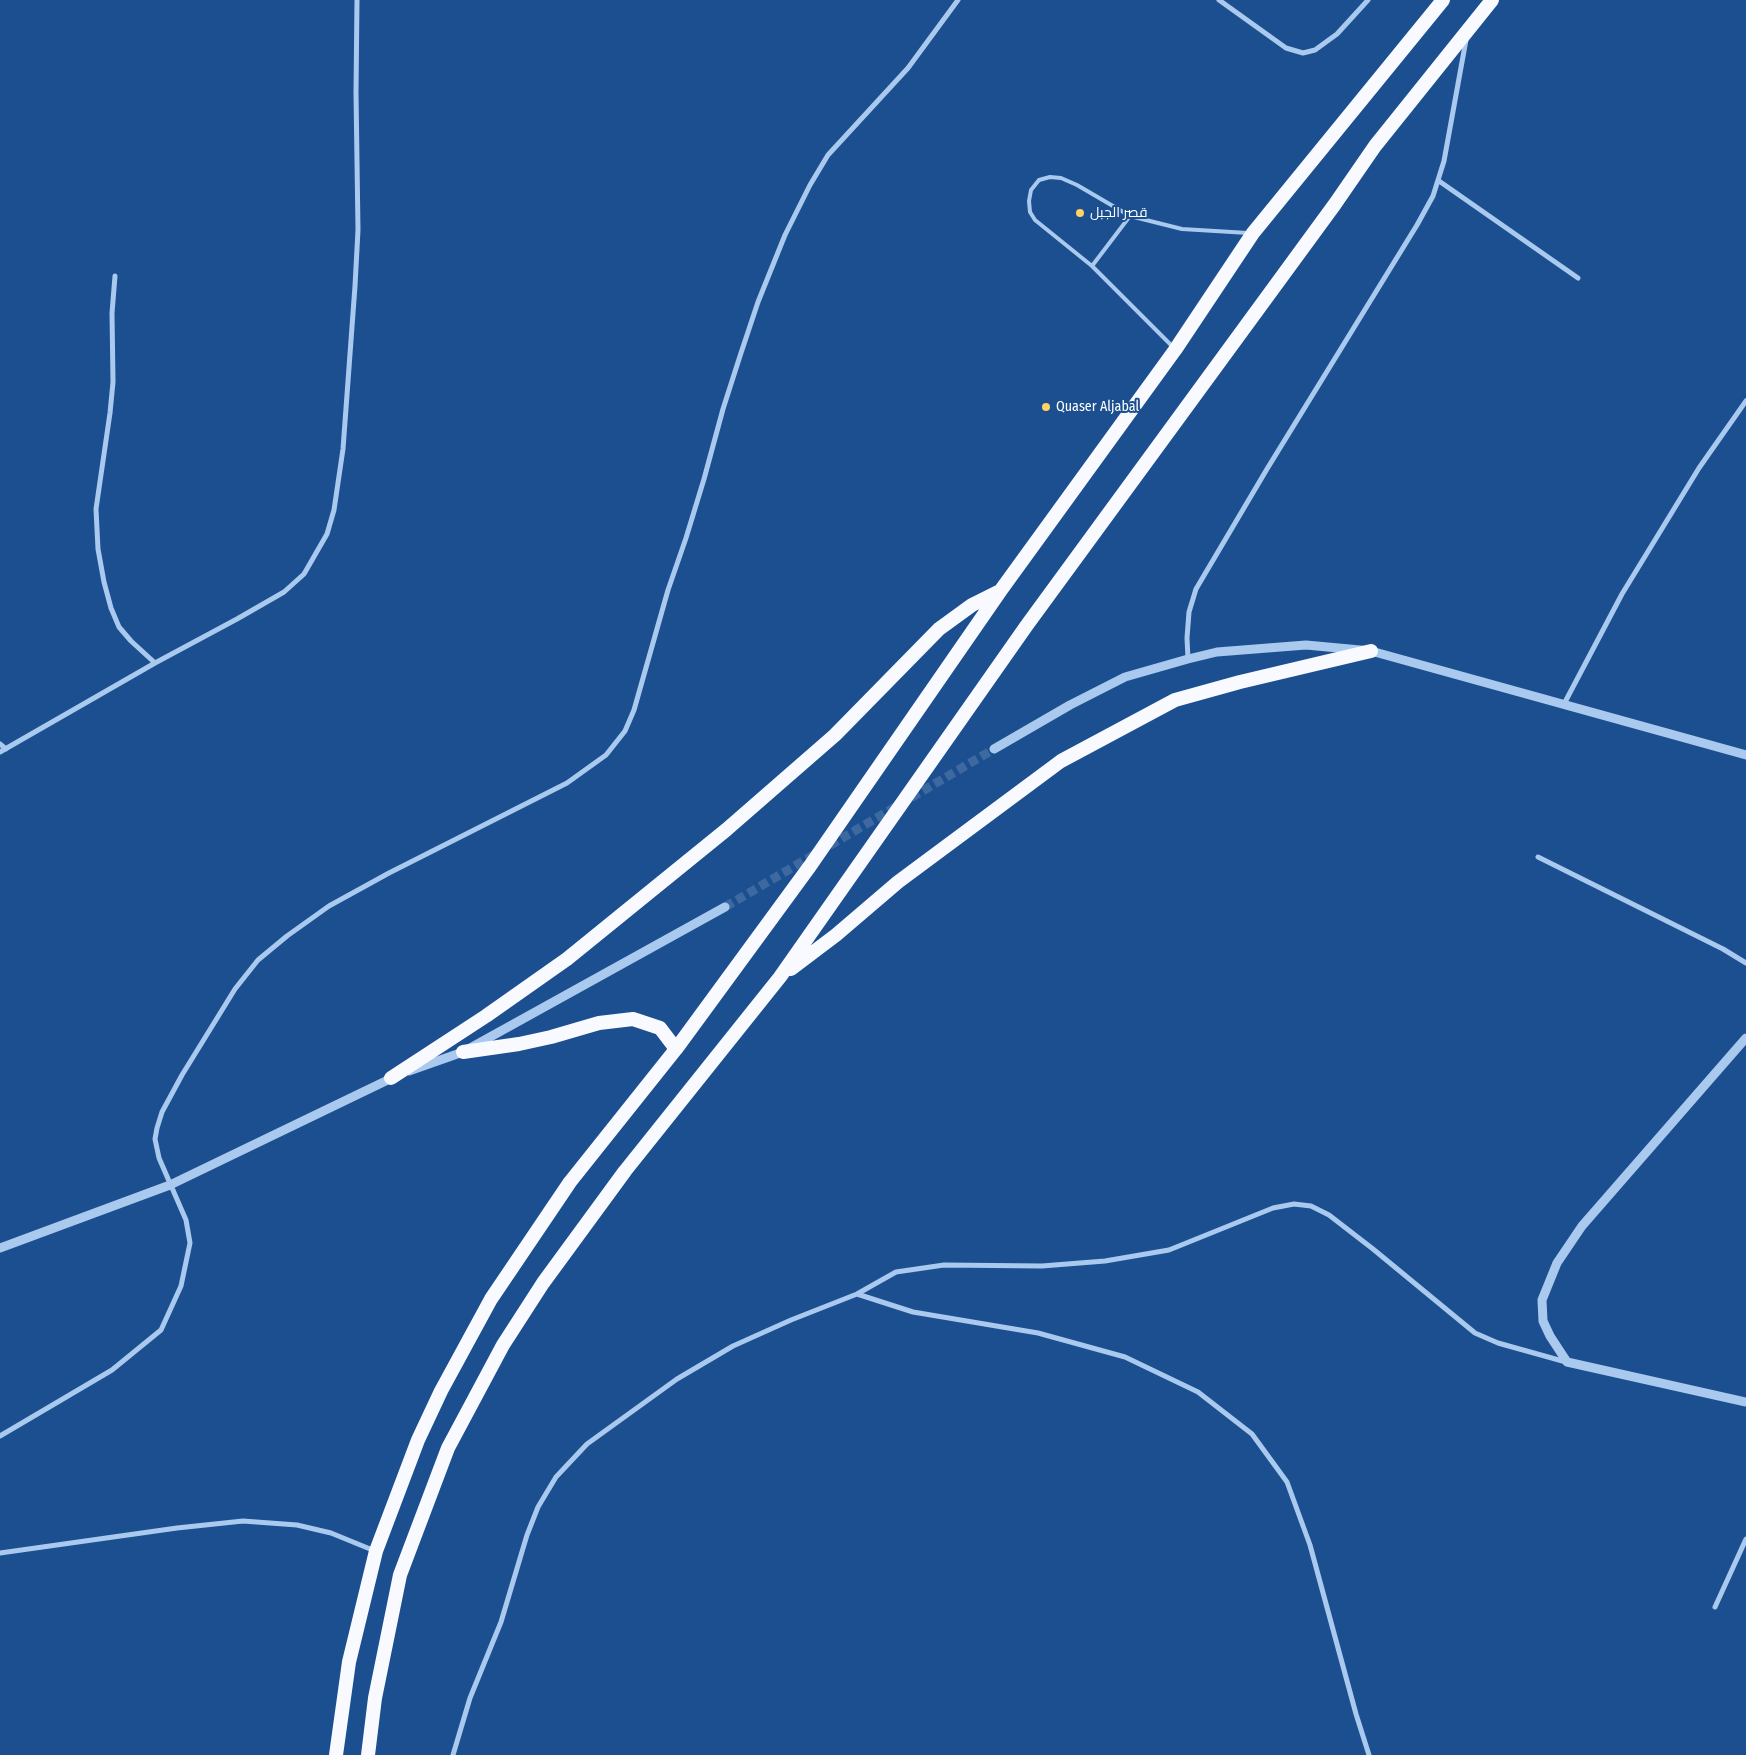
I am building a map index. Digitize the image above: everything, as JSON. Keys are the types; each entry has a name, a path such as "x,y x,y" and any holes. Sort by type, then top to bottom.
{"highway":[{"path":"336,1755 348,1662 376,1551 418,1440 441,1391 491,1299 570,1182 676,1049 810,866 1001,590 1175,350 1253,233 1443,0"},
{"path":"368,1755 378,1679 400,1575 448,1448 503,1345 543,1283 625,1171 780,977 1027,625 1335,204 1375,146 1492,0"},
{"path":"391,1078 486,1016 567,959 726,830 835,736 939,629 972,605 1001,590"},
{"path":"780,977 836,934 898,882 1061,761 1175,700 1240,682 1371,651"},
{"path":"463,1052 519,1044 598,1023 633,1019 660,1028 676,1049"}],"street":[{"path":"0,752 284,592 304,574 328,534 334,510 343,449 355,286 358,230 357,0"},
{"path":"0,1436 112,1370 161,1330 181,1286 190,1243 186,1220 159,1158 155,1139 157,1128 162,1112 182,1076 235,989 258,960 287,936 329,906 389,873 568,783 606,755 625,730 634,710 668,590 689,530 740,356 758,302 785,236 810,184 828,156 908,68 958,0"},
{"path":"1219,0 1286,48 1303,53 1315,50 1337,34 1368,0"},
{"path":"1188,659 1189,612 1196,589 1425,211 1439,180 1468,29"},
{"path":"1439,180 1578,278"},
{"path":"115,276 112,312 113,382 96,509 98,549 111,608 119,627 130,641 155,663"},
{"path":"1564,704 1627,585 1699,468 1746,401"},
{"path":"994,749 1070,704 1125,677 1217,652 1306,645 1371,651 1746,755"},
{"path":"0,744 6,749"},
{"path":"1538,857 1723,949 1746,963"},
{"path":"0,1248 170,1185 391,1078 463,1052 725,907"},
{"path":"1567,1362 1550,1336 1543,1321 1542,1300 1556,1263 1582,1226 1746,1038"},
{"path":"453,1755 470,1698 501,1622 527,1535 538,1507 556,1477 587,1444 677,1379 733,1346 791,1320 857,1294 896,1272 944,1265 1042,1266 1105,1261 1169,1250 1273,1208 1294,1204 1312,1206 1329,1215 1372,1248 1475,1333 1498,1343 1567,1362 1746,1402"},
{"path":"857,1294 913,1312 1038,1333 1124,1357 1198,1392 1252,1434 1286,1482 1310,1545 1369,1755"},
{"path":"0,1553 177,1528 242,1521 297,1525 331,1533 376,1551"},
{"path":"1715,1608 1746,1539"}],"lane":[{"path":"1175,350 1092,266 1035,220 1030,212 1031,190 1039,180 1050,177 1061,178 1077,185 1130,216 1182,229 1253,233"},
{"path":"1092,266 1130,216"}],"tunnel":[{"path":"725,907 994,749"}],"place":[{"name":"قصر الجبل","path":"1080,213"},
{"name":"Quaser Aljabal","path":"1046,407"}]}
